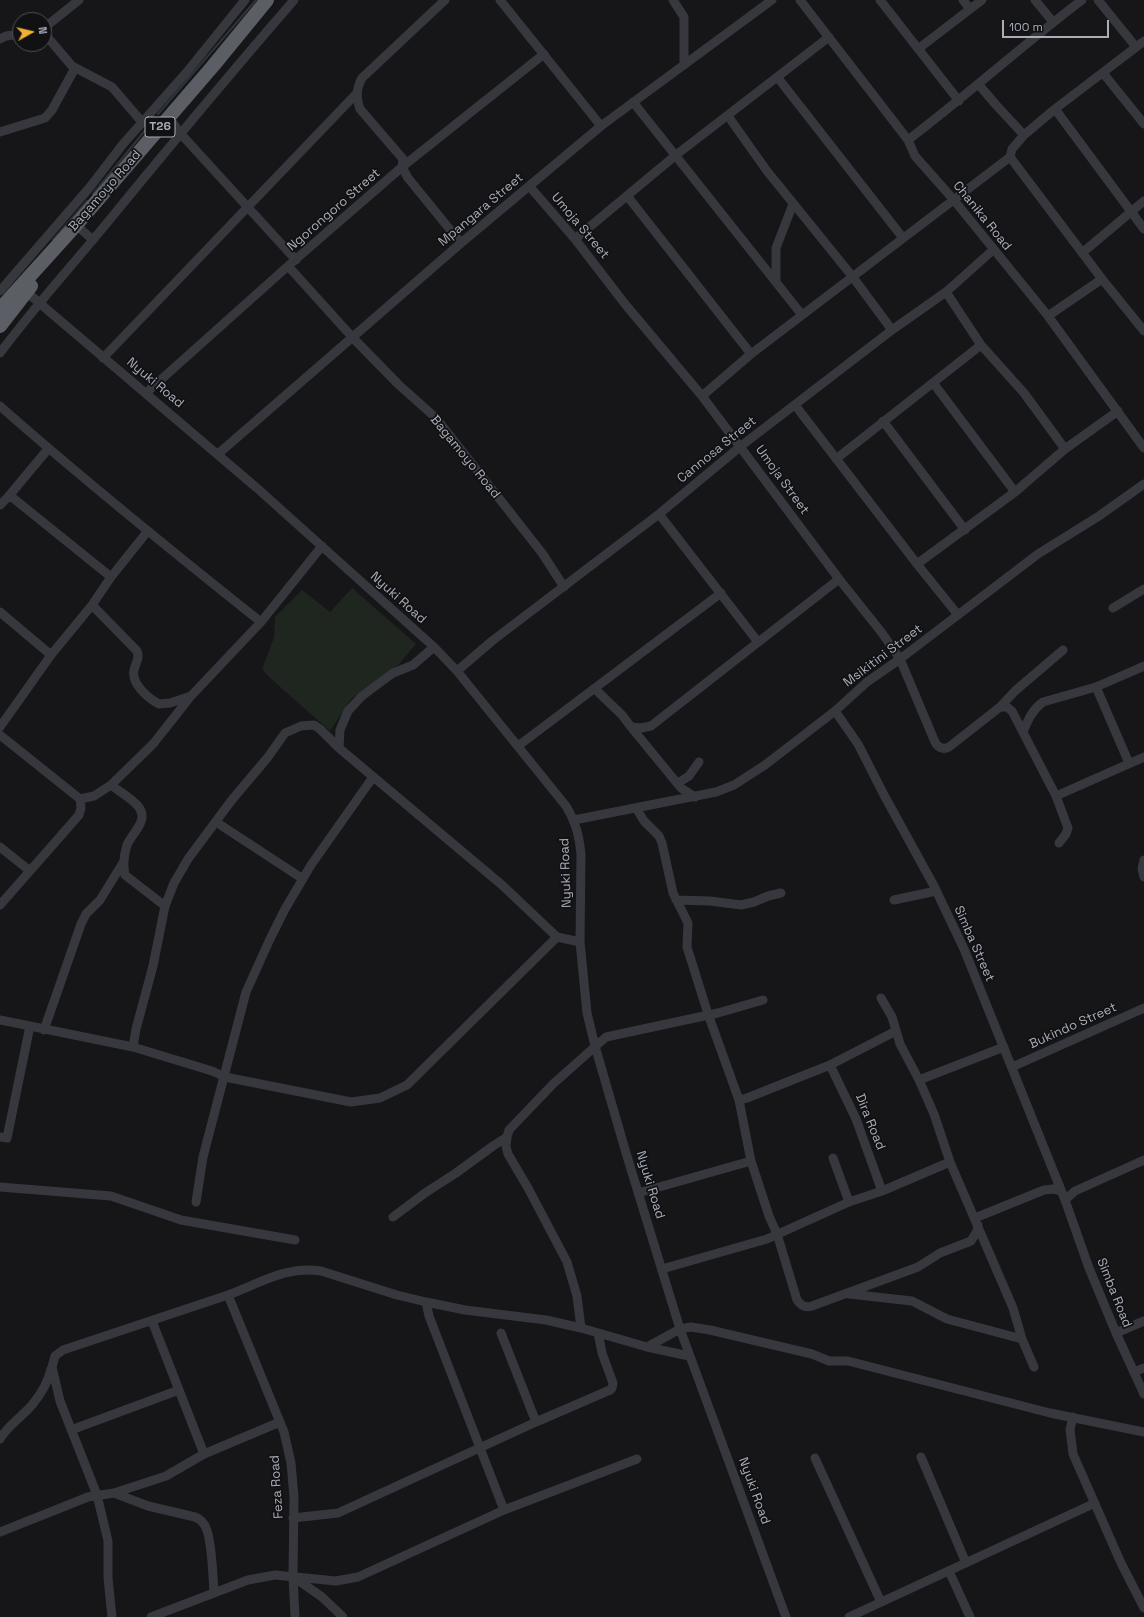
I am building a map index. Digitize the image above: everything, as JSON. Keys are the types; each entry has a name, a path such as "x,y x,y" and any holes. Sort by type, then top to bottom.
{"highway":[{"name":"Bagamoyo Road","path":"0,326 51,253 76,226 90,198 166,120 267,0"},
{"name":"Bagamoyo Road","path":"0,307 24,290"}],"street":[{"path":"52,22 79,0"},
{"path":"0,292 90,198 142,122 186,73 245,0"},
{"path":"0,353 39,303 294,0"},
{"path":"445,0 362,78 358,85 357,101 360,109 402,159 402,167 408,178 461,243"},
{"path":"500,0 601,126"},
{"path":"673,0 684,17 684,65"},
{"name":"Mpangara Street","path":"218,454 461,243 530,187 601,126 772,0"},
{"name":"Chanika Road","path":"800,0 908,140 915,156 953,199 1048,316 1118,410 1144,448"},
{"path":"880,0 959,101"},
{"path":"963,0 970,9"},
{"path":"918,49 982,0"},
{"path":"1035,0 1053,22"},
{"path":"908,140 959,101 1053,22 1082,0"},
{"path":"1098,0 1136,47"},
{"path":"0,39 12,35"},
{"path":"576,240 676,155 778,78 829,37"},
{"path":"702,396 751,354 1010,157 1012,149 1024,135 1055,109 1144,41"},
{"path":"52,42 75,68 112,87 142,122"},
{"name":"Ngorongoro Street","path":"146,393 288,266 402,167 544,54"},
{"path":"0,132 45,118 52,110 75,68"},
{"path":"1103,73 1144,124"},
{"path":"778,78 903,238"},
{"path":"979,84 996,106 1024,135"},
{"path":"103,358 357,93"},
{"path":"633,102 802,315"},
{"path":"1055,109 1144,229"},
{"path":"151,112 166,120 180,134 249,207 296,260"},
{"path":"728,116 793,204 852,276 892,330"},
{"path":"1010,157 1102,279 1144,331"},
{"name":"Umoja Street","path":"530,187 576,240 625,304 702,396 900,659 935,742 941,748 949,747 1000,707"},
{"path":"628,197 751,354"},
{"path":"1082,253 1144,201"},
{"path":"776,282 776,248 793,204"},
{"path":"76,226 93,240"},
{"name":"Cannosa Street","path":"457,671 492,641 659,514 741,446 892,330 946,292 993,250"},
{"name":"Bagamoyo Road","path":"288,266 353,338 399,385 436,418 542,553 564,587"},
{"path":"1048,316 1102,279"},
{"name":"Nyuki Road","path":"24,290 218,454 434,648 457,671 566,806 574,820 579,840 580,942 587,1013 595,1046 638,1193 689,1356 786,1617"},
{"path":"946,292 981,345 1024,393 1064,449"},
{"path":"836,459 882,422 934,384 981,345"},
{"path":"934,384 1015,492"},
{"path":"795,405 916,564 958,615"},
{"path":"0,406 48,449 147,532 261,622"},
{"path":"916,564 965,530 1015,492 1064,449 1118,410"},
{"path":"882,422 965,530"},
{"path":"0,505 48,449"},
{"name":"Msikitini Street","path":"574,820 695,797 716,792 734,785 765,765 835,711 867,682 999,585 1038,554 1099,516 1144,484"},
{"path":"8,497 13,498 111,577"},
{"path":"659,514 758,642"},
{"path":"0,727 51,655 92,605 111,577 147,532"},
{"path":"80,799 94,796 112,785 162,734 192,696 261,622 322,546"},
{"path":"631,727 641,728 651,726 839,579"},
{"path":"1113,608 1144,589"},
{"path":"518,746 596,689 721,593"},
{"path":"92,605 137,651 138,655 134,676 140,688 159,704 170,703 192,696"},
{"path":"0,612 51,655"},
{"path":"339,748 340,730 348,711 362,696 393,673 414,665 434,648"},
{"path":"1000,707 1020,686 1063,650"},
{"path":"1023,732 1030,716 1036,707 1043,702 1096,687 1144,666"},
{"path":"1096,687 1129,763"},
{"path":"596,689 622,715 681,788 695,797"},
{"path":"1000,707 1007,707 1012,711 1056,796 1068,828 1059,844"},
{"name":"Simba Street","path":"835,711 858,744 884,796 936,891 964,949 1063,1196"},
{"path":"133,1047 136,1029 153,966 165,906 174,883 188,859 285,733 301,726 314,724 339,748 502,885 557,937 580,942"},
{"path":"0,735 80,799 81,808 79,816 0,905"},
{"path":"1056,796 1144,757"},
{"path":"678,783 689,776 698,762"},
{"path":"196,1202 203,1157 246,992 285,909 303,879 373,777"},
{"path":"112,785 138,806 142,816 142,821 127,844 124,862 125,875 165,906"},
{"path":"636,808 644,821 659,836 676,900 688,924 687,947 708,1014 739,1100 750,1161 769,1216 777,1234 799,1304 808,1307 918,1267 940,1254 971,1241 977,1231 976,1221"},
{"path":"216,822 303,879"},
{"path":"0,847 30,871"},
{"path":"1144,860 1142,869 1144,877"},
{"path":"44,1030 81,924 86,914 102,896 124,862"},
{"path":"894,900 936,891"},
{"path":"676,900 710,901 741,905 781,893"},
{"path":"0,1020 133,1047 212,1071 225,1077 351,1102 380,1098 407,1085 557,937"},
{"path":"881,998 892,1017 900,1044 919,1080 934,1114 950,1162 1013,1308 1022,1340 1034,1367"},
{"path":"581,1328 577,1296 567,1262 528,1188 508,1154 506,1146 507,1137 510,1130 514,1123 553,1084 606,1037 718,1013 763,1000"},
{"name":"Bukindo Street","path":"1012,1067 1144,1008"},
{"path":"0,1137 7,1138 30,1026"},
{"path":"739,1100 830,1065 896,1031"},
{"path":"919,1080 1004,1047"},
{"name":"Dira Road","path":"830,1065 856,1119 882,1191"},
{"path":"393,1217 425,1193 507,1137"},
{"path":"833,1158 849,1202"},
{"path":"976,1221 1044,1190 1053,1189 1063,1196 1144,1160"},
{"path":"638,1193 750,1161"},
{"path":"662,1269 767,1239 849,1202 882,1191 950,1162"},
{"path":"0,1186 111,1196 181,1220 295,1240"},
{"name":"Simba Road","path":"1063,1196 1089,1268 1116,1333 1144,1394"},
{"path":"0,1439 4,1432 32,1404 48,1382 55,1356 63,1350 228,1295 295,1270 308,1269 320,1271 397,1295 426,1302 465,1310 533,1318 581,1328 647,1347 689,1356"},
{"path":"845,1293 912,1301 947,1319 1022,1340"},
{"name":"Feza Road","path":"228,1295 284,1432 291,1463 293,1518 292,1576 295,1617"},
{"path":"426,1302 429,1316 504,1510"},
{"path":"152,1321 204,1454"},
{"path":"1116,1333 1144,1321"},
{"path":"647,1347 680,1328 691,1327 710,1330 812,1354 829,1361 848,1361 1050,1413 1144,1432"},
{"path":"501,1333 536,1422"},
{"path":"293,1518 338,1513 612,1388 613,1383 602,1353 598,1333"},
{"path":"52,1367 60,1401 97,1496 108,1541 108,1578 112,1617"},
{"path":"1134,1372 1144,1368"},
{"path":"71,1430 179,1390"},
{"path":"1073,1418 1070,1429 1073,1454 1121,1563 1144,1608"},
{"path":"0,1532 88,1497 114,1493 166,1476 204,1454 280,1422"},
{"path":"920,1457 966,1563"},
{"path":"815,1458 881,1602"},
{"path":"151,1617 248,1580 275,1575 336,1581 358,1576 504,1510 637,1459"},
{"path":"114,1493 148,1506 195,1517 202,1522 206,1528 209,1538 214,1593"},
{"path":"849,1617 1095,1503"},
{"path":"949,1571 970,1617"},
{"path":"292,1576 322,1597 343,1617"}],"shaded area":[{"path":"352,588 416,644 398,665 351,699 330,731 262,669 274,638 275,617 302,590 330,612"}],"waterway":[{"path":"158,114 256,0"},
{"path":"93,194 152,122"},
{"path":"53,240 87,201"}]}
